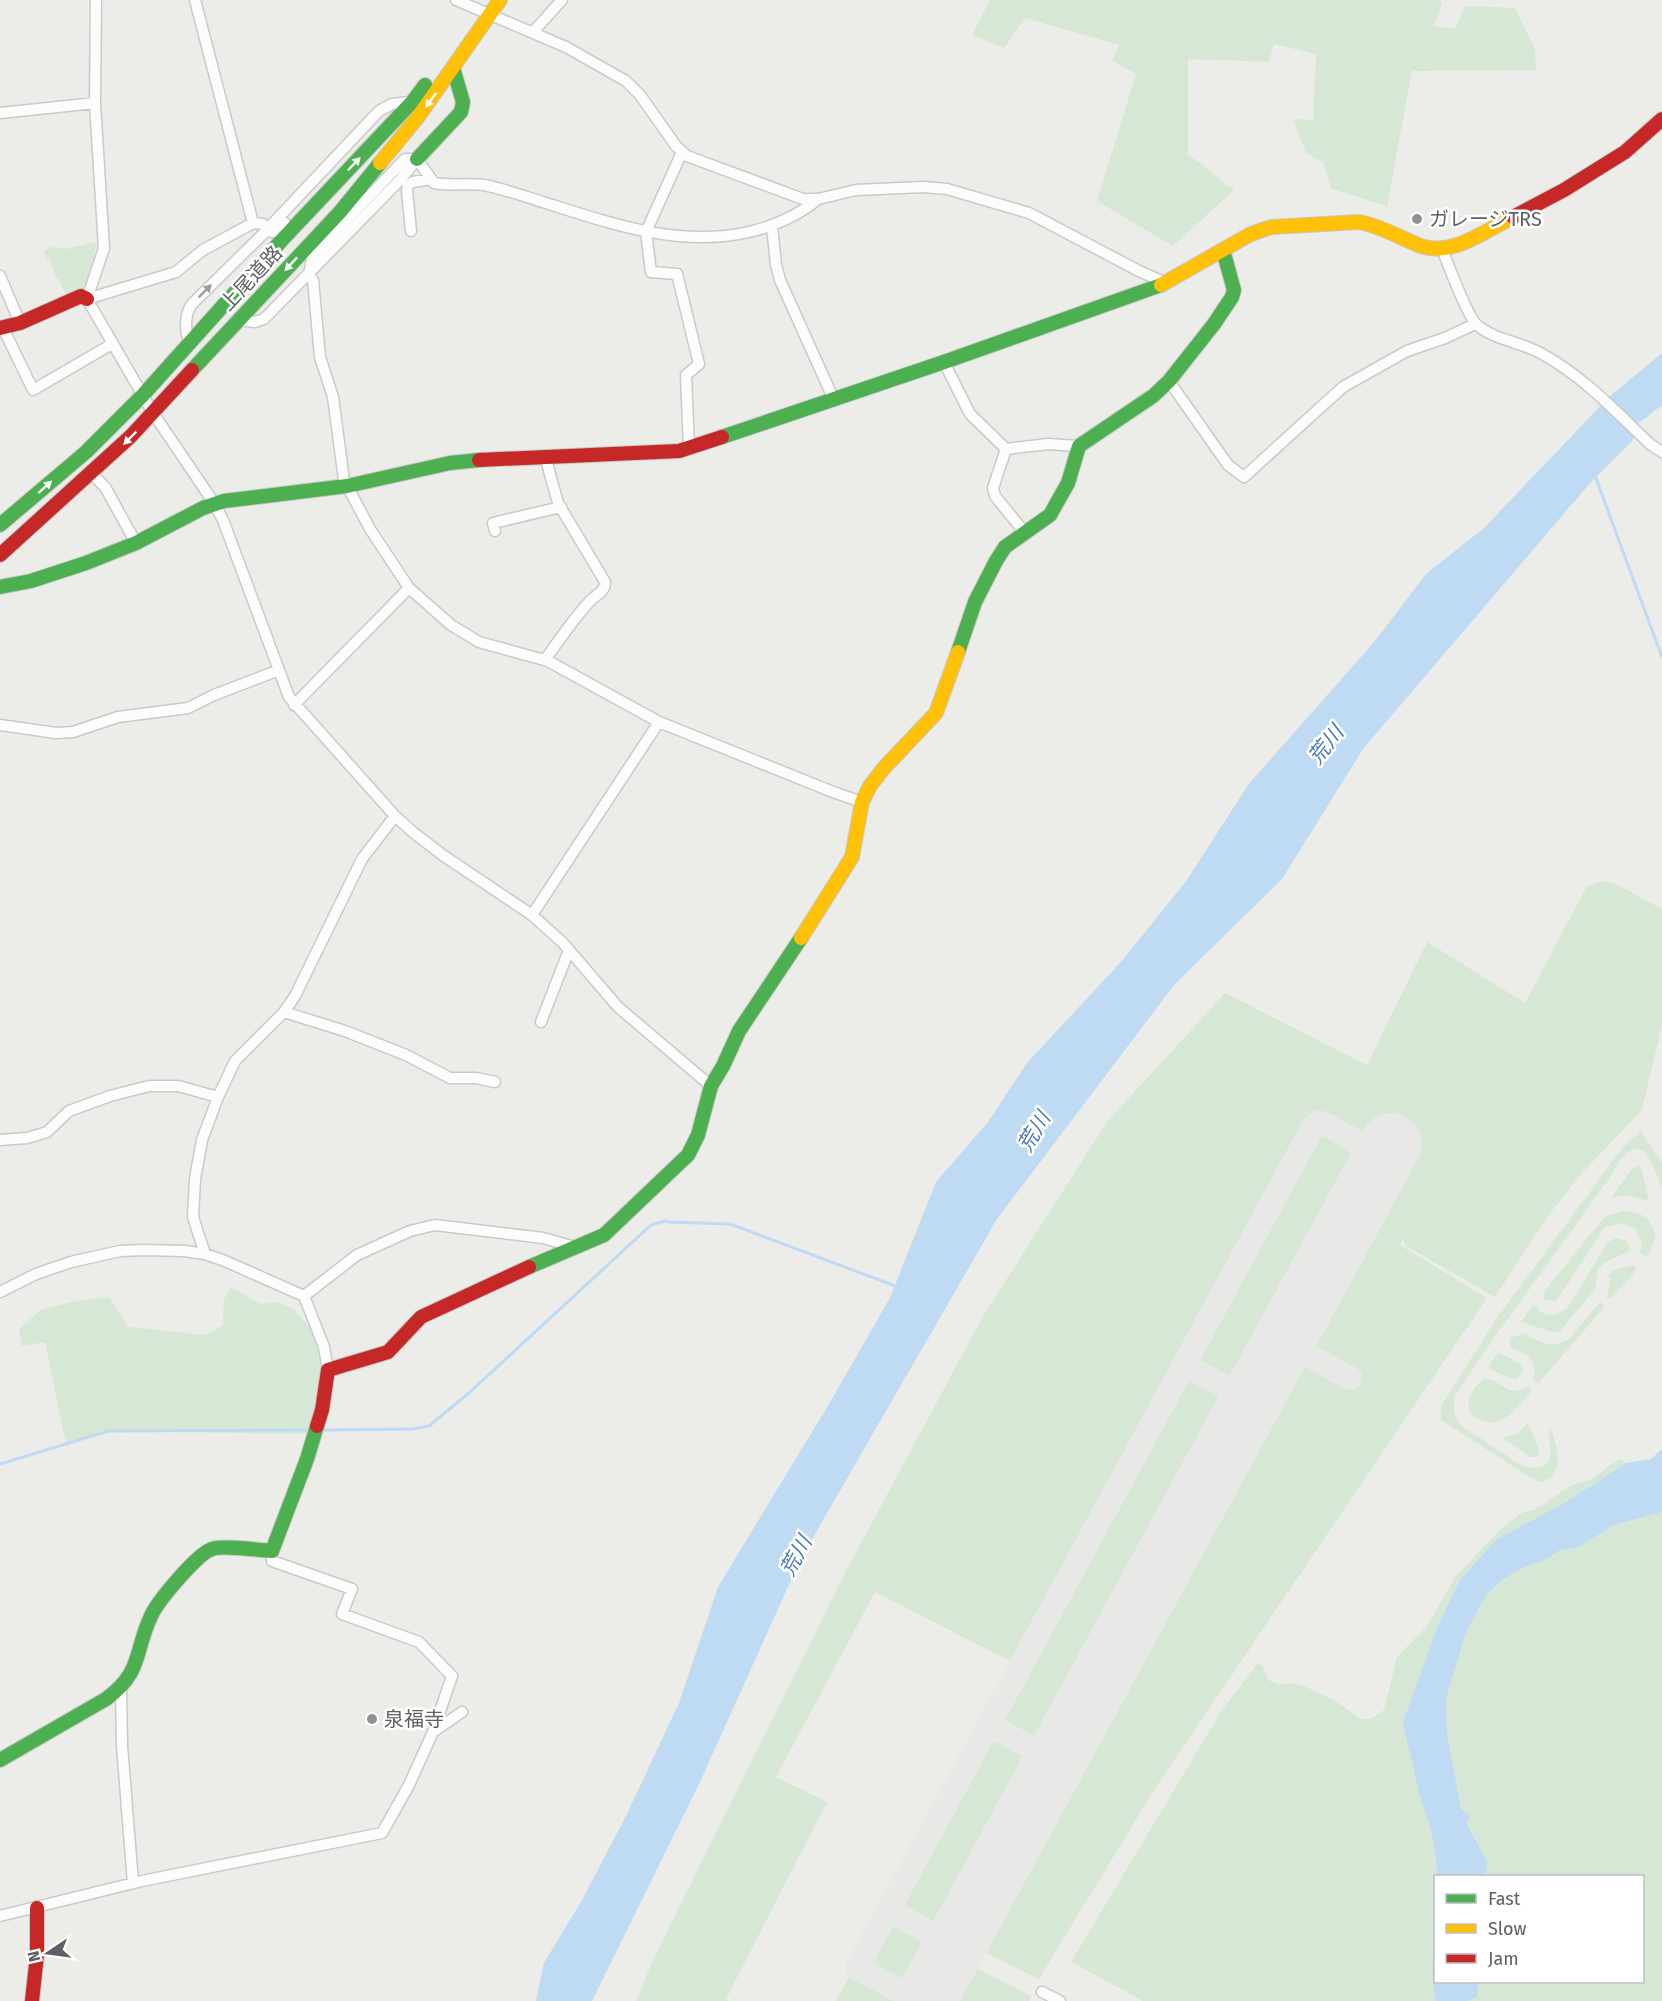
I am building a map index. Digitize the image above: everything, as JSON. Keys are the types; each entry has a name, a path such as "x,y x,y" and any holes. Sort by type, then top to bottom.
{"main road":[{"name":"上尾道路","path":"0,525 86,452 142,395 281,241 414,102 487,8 500,0"},
{"name":"上尾道路","path":"0,555 94,472 153,413 371,176 453,68 487,8"},
{"path":"417,159 461,112 463,102 453,68"},
{"path":"0,587 42,578 86,563 136,543 214,503 347,486 450,464 545,456 679,451 944,362 1166,282 1249,235 1272,227 1359,222 1424,247 1442,249 1458,245 1564,190 1625,152 1662,119"},
{"path":"0,1760 121,1688 137,1663 151,1615 192,1562 213,1548 230,1547 260,1552 272,1551 307,1459 322,1410 328,1370 388,1352 421,1317 500,1279 604,1234 688,1155 698,1135 711,1086 739,1031 852,857 862,802 870,786 936,713 975,602 1005,547 1050,515 1068,483 1079,446 1153,396 1169,381 1232,297 1234,290 1223,250"},
{"path":"1,328 20,323 81,296 87,299"},
{"path":"32,2001 38,1955 37,1908"}],"street":[{"path":"96,0 95,103 104,248 87,299 153,413 224,520 289,697 395,816 444,856 532,915 568,950 618,1007 711,1086"},
{"path":"195,0 254,223"},
{"path":"456,0 487,8 566,47 626,81 687,156 803,200 856,190 923,187 947,189 1029,213 1138,271 1166,282"},
{"path":"533,32 561,0"},
{"path":"190,342 187,335 189,307 268,229 379,111 392,104 414,102"},
{"path":"0,113 95,103"},
{"path":"682,152 646,232 651,272 677,274 699,364 686,375 689,448"},
{"path":"417,159 405,159 359,202 312,259 309,274 313,280 320,357 333,397 347,486 370,529 409,588 437,614 463,634 479,642 544,660 659,722 862,802"},
{"path":"417,159 434,183 450,186 483,185 646,232 704,238 734,236 772,226 800,213 818,199"},
{"path":"239,320 255,322 264,319 400,180 417,159"},
{"path":"87,299 176,272 203,250 254,223 263,224 271,232 277,232 332,176 334,178"},
{"path":"411,231 408,185 431,179"},
{"path":"772,226 780,280 834,400"},
{"path":"1442,249 1475,324 1499,337 1542,353 1581,378 1650,444 1662,452"},
{"path":"0,276 20,323"},
{"path":"1169,381 1228,465 1244,477 1343,387 1407,351 1475,324"},
{"path":"1,328 33,390 112,344"},
{"path":"944,362 970,414 1006,449"},
{"path":"1006,449 1048,444 1079,446"},
{"path":"1006,449 993,488 995,496 1025,533"},
{"path":"544,660 592,598 605,586 605,582 561,507 545,456"},
{"path":"97,479 105,487 136,543"},
{"path":"495,531 493,523 561,507"},
{"path":"294,705 409,588"},
{"path":"0,725 56,733 73,732 118,717 188,708 214,695 279,670"},
{"path":"532,915 659,722"},
{"path":"205,1254 193,1217 195,1179 202,1140 218,1097 235,1061 284,1012 295,996 362,859 395,816"},
{"path":"541,1022 568,950"},
{"path":"284,1012 345,1031 406,1055 450,1078 476,1078 495,1082"},
{"path":"0,1140 27,1138 47,1132 69,1111 110,1096 148,1086 178,1086 218,1097"},
{"path":"304,1296 357,1255 410,1231 435,1225 543,1238 575,1247"},
{"path":"0,1292 36,1274 70,1262 120,1251 184,1251 205,1254 304,1296 324,1347 328,1370"},
{"path":"0,1916 133,1883 382,1833 409,1785 433,1732 452,1676 419,1642 342,1614 352,1589 272,1561 272,1551"},
{"path":"121,1688 122,1746 133,1883"},
{"path":"433,1732 462,1712"},
{"path":"1042,1992 1060,2001"}],"green space":[{"path":"990,0 1439,0 1442,3 1434,26 1455,29 1465,6 1515,8 1535,49 1536,70 1412,71 1387,206 1332,189 1323,163 1306,153 1293,119 1313,120 1316,54 1274,44 1269,62 1188,59 1188,154 1234,190 1173,246 1097,201 1136,74 1112,60 1119,45 1025,18 1004,48 972,35"},
{"path":"95,242 97,244 86,287 67,297 56,278 50,259 46,260 44,252 51,247 66,249"},
{"path":"1604,881 1614,883 1662,909 1662,1024 1642,1110 1580,1175 1548,1216 1495,1297 1406,1246 1403,1238 1400,1245 1487,1298 1154,1790 1039,1979 975,1948 1406,1149 1380,1132 1374,1143 1315,1111 1014,1663 875,1592 776,1777 827,1802 726,1999 729,2001 636,2001 653,1960 845,1573 983,1316 1107,1122 1225,993 1367,1065 1427,942 1525,1003 1587,886"},
{"path":"1641,1131 1662,1163 1662,1188 1647,1155 1635,1149 1628,1152 1454,1397 1454,1412 1459,1424 1521,1465 1540,1467 1548,1463 1551,1453 1549,1438 1551,1429 1558,1458 1555,1472 1543,1482 1534,1480 1441,1420 1441,1406 1496,1319 1623,1147"},
{"path":"1320,1132 1366,1157 1240,1386 1194,1363"},
{"path":"1638,1165 1642,1170 1649,1201 1627,1195 1611,1198 1631,1170"},
{"path":"1622,1211 1640,1214 1651,1225 1656,1237 1647,1257 1640,1253 1642,1245 1636,1229 1621,1223 1605,1227 1559,1297 1555,1301 1545,1300 1543,1293 1597,1226 1605,1217"},
{"path":"1616,1238 1626,1241 1629,1251 1605,1262 1598,1269 1595,1289 1560,1331 1553,1332 1521,1322 1534,1304 1545,1314 1555,1315 1564,1311 1608,1242"},
{"path":"1633,1265 1636,1271 1610,1299 1607,1297 1610,1281 1608,1276 1613,1270"},
{"path":"232,1287 260,1304 277,1302 293,1309 323,1342 328,1370 314,1434 108,1431 68,1443 64,1436 45,1342 22,1346 19,1329 42,1309 109,1297 128,1327 206,1335 223,1325 224,1299"},
{"path":"1600,1302 1605,1306 1538,1384 1533,1379 1532,1360 1510,1346 1510,1338 1526,1333 1546,1344 1557,1344 1568,1340"},
{"path":"1498,1352 1519,1363 1524,1370 1516,1379 1488,1368"},
{"path":"1186,1376 1232,1401 1046,1746 1002,1722"},
{"path":"1484,1379 1496,1382 1509,1390 1520,1390 1528,1386 1532,1391 1506,1417 1499,1421 1482,1421 1472,1416 1469,1411 1469,1400 1473,1390"},
{"path":"1528,1423 1539,1449 1538,1457 1530,1457 1503,1438 1518,1433"},
{"path":"1619,1459 1626,1463 1571,1499 1496,1540 1460,1580 1437,1628 1404,1721 1419,1793 1431,1831 1437,1866 1437,1875 1434,1875 1432,1973 1436,2001 1143,2001 1071,1962 1222,1710 1258,1663 1263,1666 1268,1680 1278,1684 1291,1683 1306,1687 1334,1700 1361,1719 1371,1719 1384,1710 1397,1657 1428,1625 1455,1577 1504,1526 1522,1513 1536,1509 1574,1484 1590,1480"},
{"path":"1662,1512 1662,2001 1467,2001 1477,1997 1478,1983 1644,1983 1644,1875 1485,1875 1488,1863 1461,1809 1447,1733 1446,1699 1465,1635 1486,1595 1502,1580 1524,1567 1545,1560 1560,1550 1577,1548 1614,1525"},
{"path":"994,1737 1035,1763 942,1930 900,1907"},
{"path":"889,1923 933,1946 912,1989 867,1966"},
{"path":"965,1962 1031,1996 1029,2001 946,2001"},
{"path":"852,1971 905,2001 836,2001"}],"water":[{"name":"荒川","path":"1662,353 1662,406 1639,422 1632,441 1590,483 1363,749 1282,879 1174,985 997,1219 801,1558 699,1784 592,2001 536,2001 544,1963 581,1902 626,1816 679,1703 718,1587 890,1298 936,1182 988,1122 1027,1063 1121,962 1187,880 1248,785 1375,641 1426,574 1484,528 1609,397"},
{"path":"1662,1449 1662,1512 1614,1525 1577,1548 1560,1550 1545,1560 1524,1567 1502,1580 1486,1595 1465,1635 1446,1699 1447,1733 1461,1809 1470,1816 1467,1823 1488,1863 1485,1875 1436,1875 1437,1865 1431,1831 1419,1793 1403,1722 1437,1628 1460,1580 1496,1540 1571,1499 1626,1463 1651,1459"},
{"path":"1434,1931 1434,1983 1478,1983 1477,1997 1467,2001 1436,2001 1432,1973"}],"waterway":[{"path":"1594,473 1662,657"},
{"path":"321,1430 412,1429 429,1426 470,1392 651,1225 665,1221 730,1224 898,1287"},
{"path":"0,1464 108,1431 311,1430"}],"taxiway":[{"path":"919,2001 857,1968 1313,1127 1318,1122 1327,1125 1384,1157"},
{"path":"1284,1342 1350,1378"},
{"path":"1184,1365 1252,1401"},
{"path":"989,1725 1056,1761"},
{"path":"889,1910 954,1946"}],"runway":[{"path":"925,2001 1391,1144"}],"traffic: fast":[{"path":"417,159 461,112 463,102 453,68"},
{"path":"0,525 86,452 143,395 281,241 413,101 425,85"},
{"path":"192,370 340,212 380,163"},
{"path":"958,652 975,602 996,561 1005,547 1050,515 1068,483 1079,446 1153,396 1169,381 1214,324 1232,297 1234,290 1223,250"},
{"path":"722,437 1161,285"},
{"path":"0,587 31,581 86,563 136,543 203,508 224,501 347,486 450,463 479,460"},
{"path":"529,1267 604,1235 688,1155 698,1135 711,1086 739,1031 801,938"},
{"path":"0,1760 106,1699 118,1689 132,1670 155,1609 178,1579 205,1553 223,1547 272,1551 317,1426"}],"traffic: slow":[{"path":"380,163 418,117 500,0"},
{"path":"1161,285 1249,235 1272,227 1359,222 1383,229 1421,246 1445,248 1469,240 1513,217"},
{"path":"801,938 852,857 862,802 870,786 936,713 958,652"}],"traffic: jam":[{"path":"1513,217 1564,190 1625,152 1662,119"},
{"path":"0,328 20,323 81,296 87,299"},
{"path":"0,555 131,436 192,370"},
{"path":"479,460 679,451 722,437"},
{"path":"317,1426 322,1410 328,1370 388,1352 421,1317 529,1267"},
{"path":"32,2001 37,1955 37,1908"}],"place":[{"name":"ガレージTRS","path":"1417,219"},
{"name":"泉福寺","path":"372,1719"}]}
